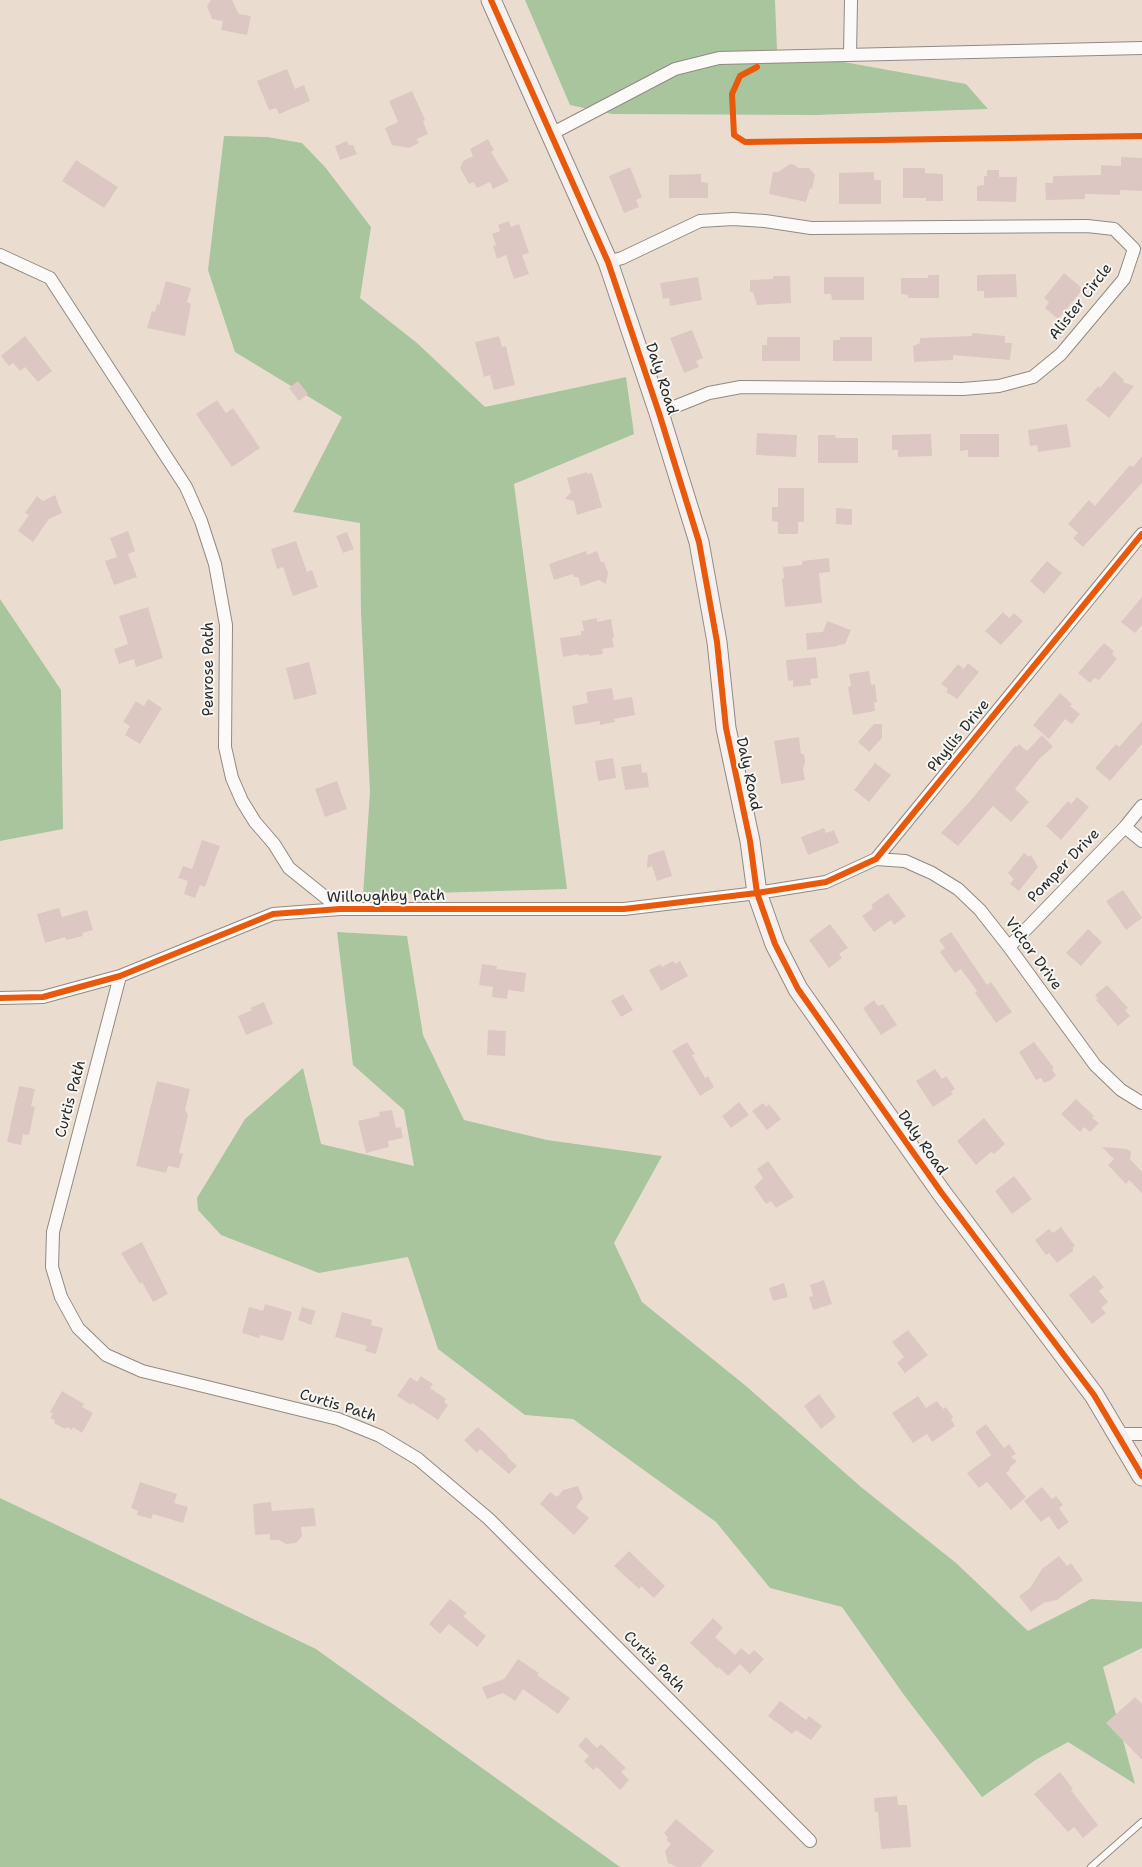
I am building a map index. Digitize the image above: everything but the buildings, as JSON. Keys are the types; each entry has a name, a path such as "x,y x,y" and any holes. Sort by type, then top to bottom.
{"street":[{"name":"Daly Road","path":"492,0 608,262 659,413 699,542 717,642 726,728 750,841 757,893 775,944 798,989 941,1192 1094,1395 1142,1476"},
{"path":"850,55 851,0"},
{"path":"551,134 675,69 719,58 1142,48"},
{"name":"Alister Circle","path":"608,262 700,221 733,219 765,221 811,228 1087,226 1114,229 1134,249 1124,279 1061,354 1033,377 999,386 963,389 741,387 709,393 659,413"},
{"name":"Penrose Path","path":"0,255 50,278 186,487 201,521 215,564 226,625 225,748 232,778 242,801 255,822 274,844 290,868 340,909"},
{"name":"Phyllis Drive","path":"757,893 826,882 876,859 1142,534"},
{"name":"Pomper Drive","path":"1009,946 1125,827 1142,806"},
{"path":"1125,827 1142,841"},
{"name":"Victor Drive","path":"876,859 905,861 932,873 958,889 980,910 1009,946 1031,980 1095,1065 1120,1090 1142,1103"},
{"name":"Willoughby Path","path":"0,998 43,997 120,976 274,914 340,909 624,909 757,893"},
{"name":"Curtis Path","path":"120,976 53,1232 52,1267 61,1297 78,1328 106,1355 142,1371 338,1419 380,1436 418,1459 489,1519 810,1841"},
{"path":"1116,1434 1142,1434"}],"lane":[{"path":"1091,1867 1142,1822"}],"green space":[{"path":"525,0 775,0 777,50 966,84 988,109 815,115 612,114 570,105"},
{"path":"224,136 267,137 302,143 325,167 371,227 360,298 417,343 485,407 626,377 634,434 514,484 567,889 363,895 370,792 361,613 360,523 293,512 342,417 235,352 208,270"},
{"path":"0,599 61,690 63,829 0,841"},
{"path":"337,932 407,936 423,1035 464,1120 547,1140 662,1156 614,1243 642,1302 746,1386 861,1487 956,1563 1028,1631 1091,1599 1142,1602 1142,1648 1103,1667 1135,1784 1068,1742 1037,1759 982,1797 904,1695 842,1607 770,1588 716,1522 573,1419 525,1415 438,1349 408,1257 319,1273 221,1235 198,1210 197,1198 245,1119 303,1068 321,1144 414,1166 404,1110 353,1065"},
{"path":"0,1498 316,1649 620,1867 0,1867"}],"cycle path":[{"path":"491,0 608,262 659,413 699,542 717,642 726,728 750,841 757,893 775,944 798,989 941,1192 1094,1395 1142,1476"},
{"path":"757,67 740,76 732,94 734,135 745,142 1142,136"},
{"path":"0,998 43,997 120,976 273,914 340,909 624,909 757,893 826,882 876,859 1142,534"}]}
